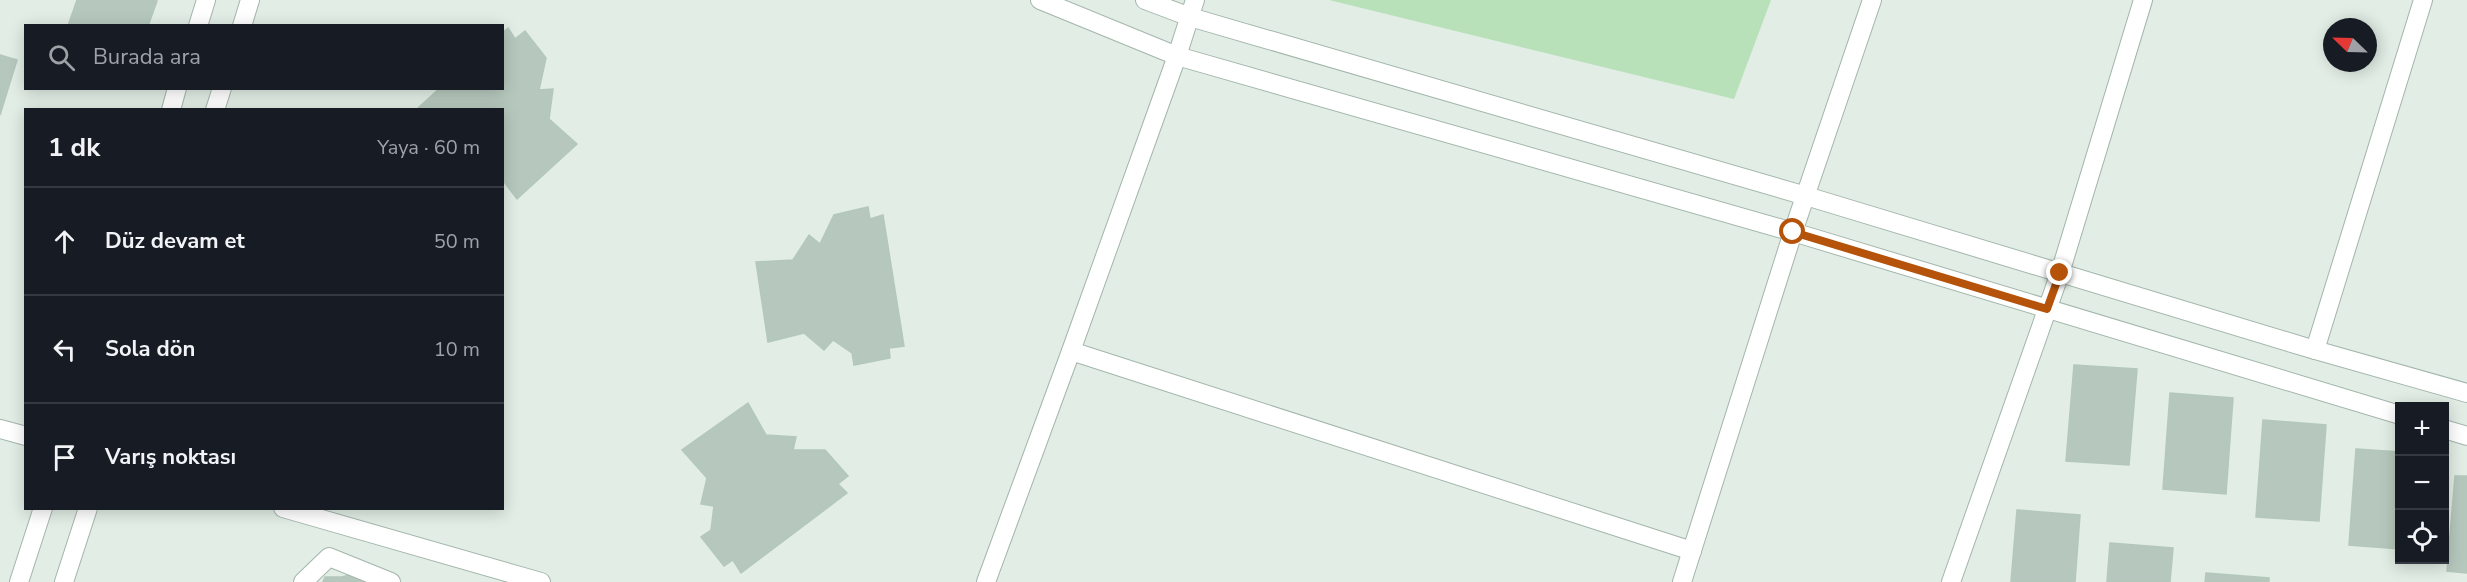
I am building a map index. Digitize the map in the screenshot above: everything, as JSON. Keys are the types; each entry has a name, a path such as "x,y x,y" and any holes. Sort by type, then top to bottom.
{"street":[{"path":"199,24 206,0"},
{"path":"243,24 250,0"},
{"path":"1041,0 1177,56 1793,232 2395,413"},
{"path":"1145,0 1192,8 2060,273 2467,393"},
{"path":"1682,582 1793,232 1872,0"},
{"path":"1951,582 2060,273 2143,0"},
{"path":"2315,350 2424,0"},
{"path":"986,582 1177,56 1192,8"},
{"path":"172,108 176,90"},
{"path":"216,108 221,90"},
{"path":"1071,351 1692,550"},
{"path":"0,429 24,435"},
{"path":"2449,430 2467,435"},
{"path":"19,582 42,510"},
{"path":"64,582 87,510"},
{"path":"290,510 541,582"},
{"path":"303,582 329,557 391,582"}],"green space":[{"path":"1329,0 1771,0 1734,99"}],"building":[{"path":"77,0 157,1 149,24 69,24"},
{"path":"508,28 515,39 525,31 546,58 539,90 553,89 549,119 577,144 517,199 504,182 504,108 418,108 438,90 504,90 504,31"},
{"path":"0,55 17,60 0,115"},
{"path":"868,207 870,219 883,215 904,346 889,348 890,358 854,365 852,353 833,340 824,350 804,333 768,342 756,262 793,260 809,235 820,244 834,215"},
{"path":"2074,365 2137,369 2129,465 2066,461"},
{"path":"2170,393 2233,398 2226,494 2163,489"},
{"path":"748,403 766,435 796,437 793,450 825,450 848,476 838,484 847,493 741,573 733,560 724,566 701,537 711,530 714,506 701,504 707,478 682,450"},
{"path":"2263,420 2326,425 2319,521 2256,517"},
{"path":"2356,449 2395,452 2395,549 2349,545"},
{"path":"2455,476 2467,476 2467,573 2447,571"},
{"path":"2017,510 2080,515 2075,582 2011,582"},
{"path":"2110,543 2173,548 2170,582 2107,582"},
{"path":"361,572 372,582 323,582 325,577 342,577"},
{"path":"2206,573 2269,578 2269,582 2205,582"}],"route":[{"path":"1793,232 2047,309 2060,273"}]}
